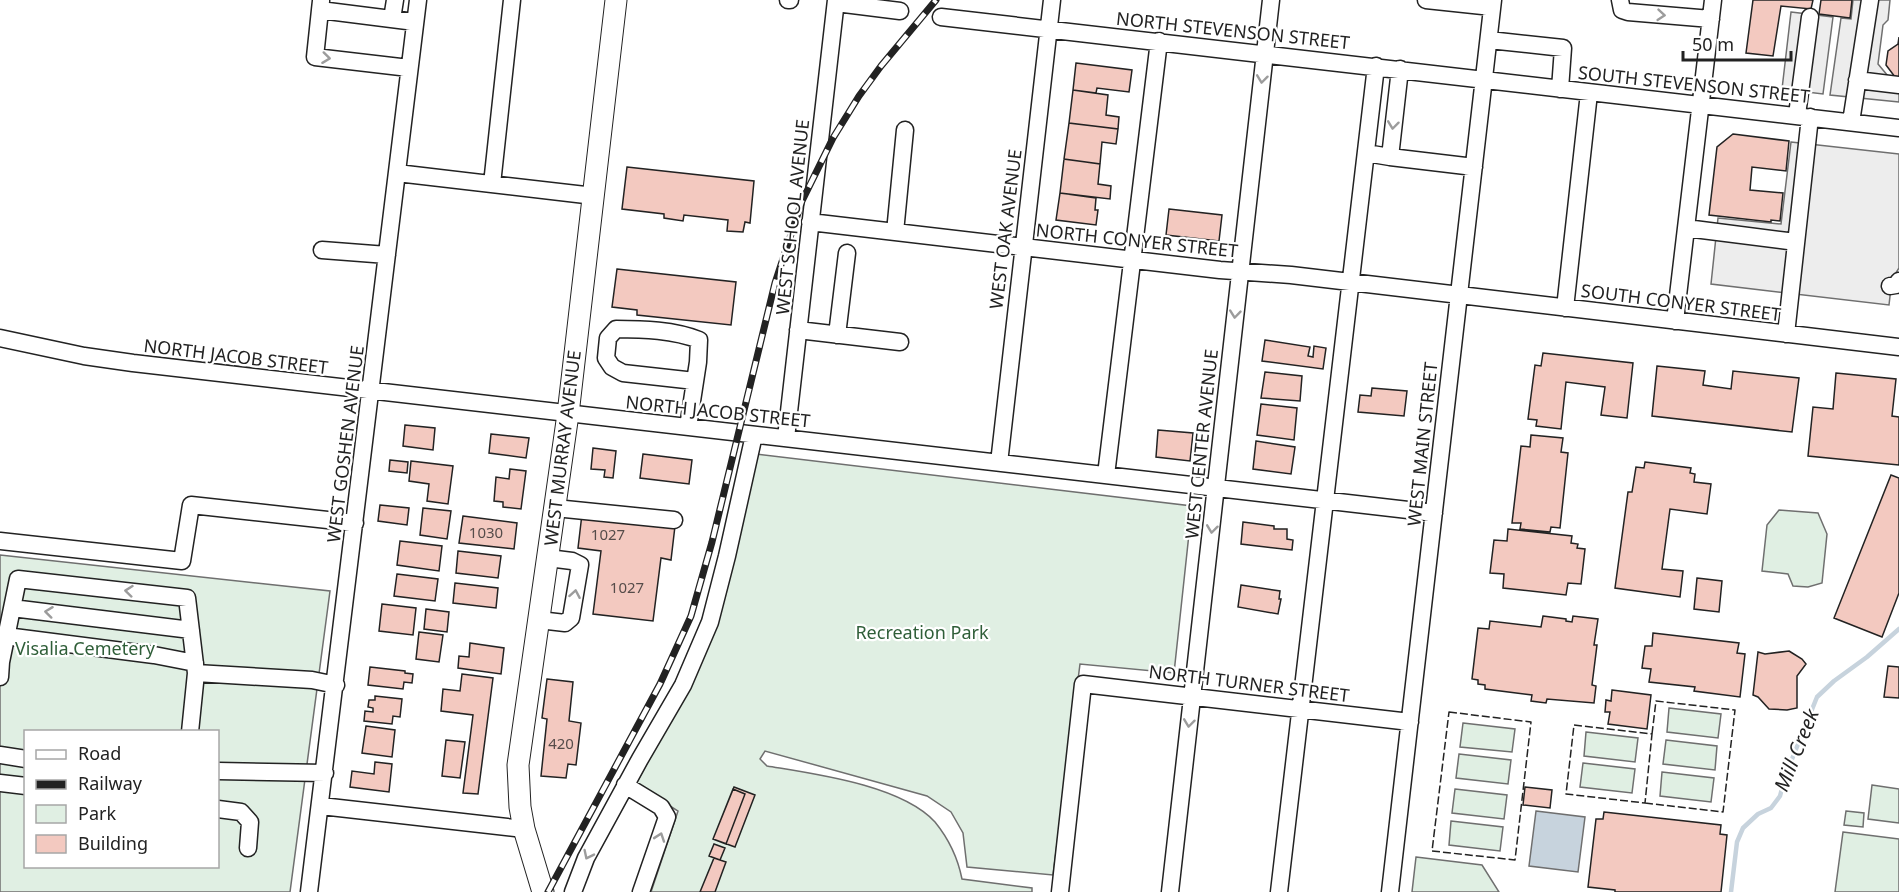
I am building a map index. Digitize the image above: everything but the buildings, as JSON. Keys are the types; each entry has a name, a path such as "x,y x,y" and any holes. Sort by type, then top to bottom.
{"main road":[{"name":"WEST MURRAY AVENUE","path":"543,892 524,829 520,807 518,765 568,414 616,0"}],"street":[{"path":"392,19 394,0"},
{"name":"WEST GOSHEN AVENUE","path":"309,892 336,686 417,0"},
{"path":"492,184 512,0"},
{"name":"WEST OAK AVENUE","path":"999,463 1052,0"},
{"name":"WEST CENTER AVENUE","path":"1170,892 1271,0"},
{"path":"1426,0 1492,4"},
{"path":"1620,0 1619,5 1622,10 1628,12 1711,19"},
{"path":"1675,321 1713,0"},
{"path":"1851,122 1870,0"},
{"path":"836,1 900,11"},
{"name":"WEST SCHOOL AVENUE","path":"786,438 836,1"},
{"name":"WEST MAIN STREET","path":"1390,892 1492,4"},
{"path":"410,68 315,57 321,5 392,19 415,21"},
{"name":"NORTH STEVENSON STREET","path":"941,17 1485,79"},
{"path":"1786,334 1796,242 1810,17"},
{"path":"1489,40 1563,48 1560,89"},
{"path":"1106,475 1159,41"},
{"path":"1280,892 1376,66"},
{"path":"1390,156 1400,69"},
{"name":"SOUTH STEVENSON STREET","path":"1485,79 1899,128"},
{"path":"1857,80 1899,85"},
{"path":"1565,308 1589,93"},
{"path":"896,232 905,130"},
{"path":"1366,153 1474,167"},
{"path":"397,173 594,196"},
{"name":"NORTH CONYER STREET","path":"810,222 1459,295"},
{"path":"1686,228 1796,242"},
{"path":"322,250 387,255"},
{"path":"837,335 847,253"},
{"name":"SOUTH CONYER STREET","path":"1459,295 1899,347"},
{"path":"688,427 695,381 699,340 686,335 634,329 616,329 608,338 606,358 612,367 623,373 695,381"},
{"path":"798,330 900,342"},
{"name":"NORTH JACOB STREET","path":"0,338 84,356 371,392 1434,513"},
{"path":"573,892 586,858 682,686 710,622 728,556 754,435"},
{"path":"0,541 182,561 191,505 355,523"},
{"path":"555,508 675,520"},
{"path":"539,620 565,623 571,618 580,565 572,561 548,558"},
{"path":"0,677 18,579 187,598 196,668 190,730"},
{"path":"12,608 191,630"},
{"path":"6,636 154,655 196,668 312,680 336,686"},
{"name":"NORTH TURNER STREET","path":"1063,892 1083,684 1410,722"},
{"path":"0,755 24,759"},
{"path":"219,771 325,773"},
{"path":"0,783 24,786"},
{"path":"625,785 661,807 667,818 641,892"},
{"path":"321,806 524,829"},
{"path":"219,809 242,812 250,822 248,848"}],"green space":[{"name":"Recreation Park","path":"748,453 1192,506 1174,673 1080,664 1053,875 967,867 963,833 951,812 927,796 765,751 760,759 767,766 832,777 880,790 901,799 920,809 940,828 955,856 962,879 1032,888 1032,892 651,892 678,811 636,784 669,721 683,672 719,572"},
{"path":"1779,510 1818,513 1827,534 1822,583 1808,587 1793,586 1788,574 1762,571 1767,525"},
{"name":"Visalia Cemetery","path":"0,555 330,591 290,892 0,892"},
{"path":"1669,708 1721,714 1718,738 1667,732"},
{"path":"1463,723 1515,729 1512,752 1460,747"},
{"path":"1586,732 1638,738 1635,762 1584,756"},
{"path":"1666,740 1717,746 1715,770 1663,764"},
{"path":"1459,754 1511,760 1508,784 1456,778"},
{"path":"1583,763 1635,769 1632,793 1580,787"},
{"path":"1662,772 1714,778 1711,802 1660,796"},
{"path":"1872,785 1899,789 1899,823 1868,819"},
{"path":"1455,789 1507,795 1504,819 1452,813"},
{"path":"1846,811 1864,813 1863,827 1844,825"},
{"path":"1451,821 1503,827 1500,851 1449,845"},
{"path":"1843,832 1899,839 1899,892 1835,892"},
{"path":"1416,857 1482,865 1499,892 1412,892"}],"shaded area":[{"path":"1853,0 1890,0 1888,20 1883,25 1878,64 1888,76 1899,77 1899,102 1830,95 1841,18 1851,19"},
{"path":"1791,12 1833,17 1823,94 1782,89"},
{"path":"1791,142 1899,154 1899,268 1892,279 1889,305 1711,284 1718,218 1781,224"},
{"path":"1536,811 1585,817 1578,872 1529,866"}],"waterway":[{"name":"Mill Creek","path":"1731,892 1737,842 1743,828 1758,814 1771,808 1780,796 1786,774 1817,697 1899,629"}],"railway":[{"path":"548,892 660,684 691,616 712,542 775,283 802,201 833,138 859,96 936,0"}],"fence":[{"path":"1645,803 1723,812 1735,710 1656,701 1652,734"},
{"path":"1449,712 1531,722 1515,860 1432,851 1449,712"},
{"path":"1574,725 1652,734 1645,803 1566,794 1574,725"}]}
